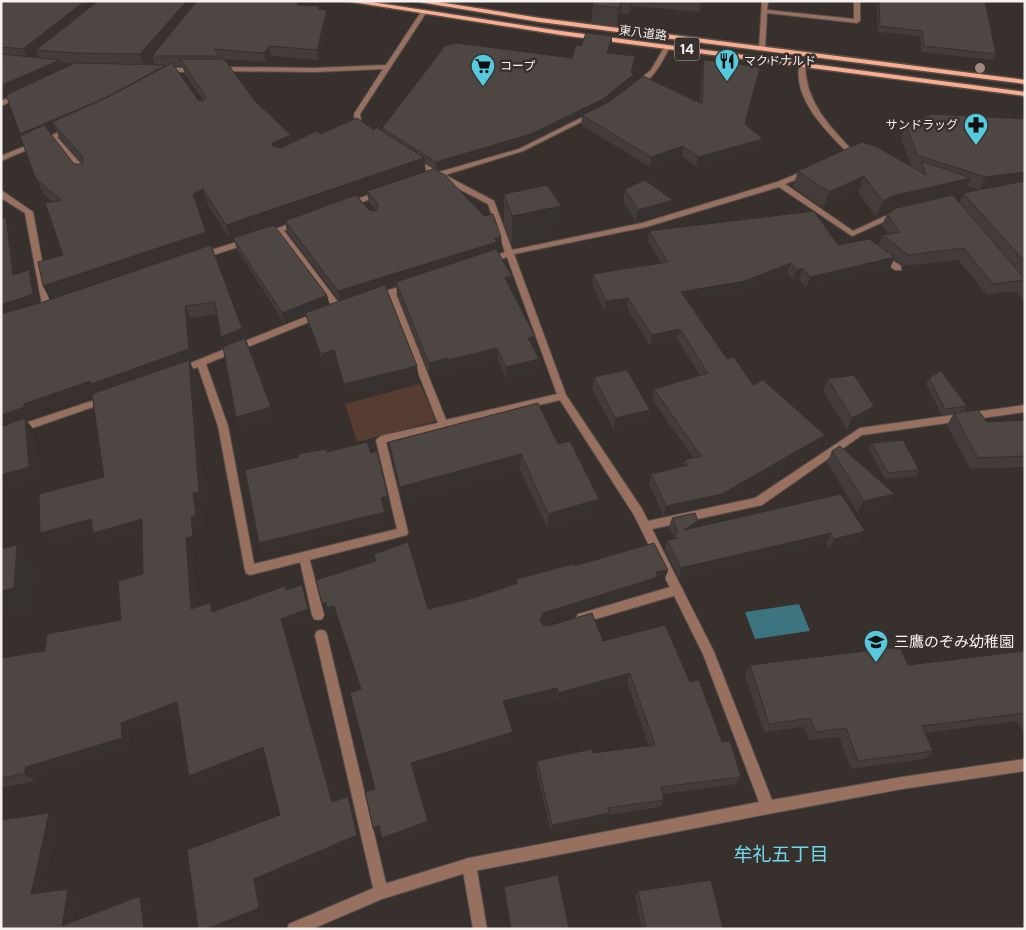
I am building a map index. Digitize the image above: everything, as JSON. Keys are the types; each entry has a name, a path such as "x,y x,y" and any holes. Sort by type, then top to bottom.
{"main road":[{"name":"東八道路","path":"349,1 667,47 1025,94"},
{"name":"東八道路","path":"416,1 540,20 1025,82"}],"street":[{"path":"762,48 765,1"},
{"path":"765,11 857,21 858,1"},
{"path":"372,133 354,127 356,114 423,13"},
{"path":"626,93 654,71 667,47"},
{"path":"802,64 800,76 818,116 851,152 860,155"},
{"path":"211,70 315,70 386,67"},
{"path":"156,71 178,73 193,70"},
{"path":"178,73 184,81"},
{"path":"1,104 27,92"},
{"path":"432,177 521,150 604,108"},
{"path":"1,159 78,125"},
{"path":"54,137 86,176"},
{"path":"833,160 851,152"},
{"path":"408,158 432,177 491,203 562,396 645,526 708,652 768,807"},
{"path":"482,262 509,253 644,225 780,184 815,168"},
{"path":"780,184 860,240"},
{"path":"342,207 362,204 392,189"},
{"path":"1,192 3,196 29,212 47,310"},
{"path":"852,234 889,216 906,212"},
{"path":"190,260 306,220"},
{"path":"175,373 343,306 279,230"},
{"path":"875,251 898,268"},
{"path":"364,300 418,284"},
{"path":"391,293 443,424"},
{"path":"38,312 56,306"},
{"path":"201,363 223,426 250,570 403,532 381,440 562,396"},
{"path":"1,435 114,396"},
{"path":"645,526 758,502 860,432 1025,408"},
{"path":"304,556 318,615"},
{"path":"575,620 677,590"},
{"path":"321,635 381,892"},
{"path":"294,929 381,892 469,865 768,807 902,783 1025,765"},
{"path":"469,865 480,929"}],"shaded area":[{"path":"420,384 436,421 357,442 345,404"}],"water":[{"path":"799,604 810,631 755,639 745,612"}],"building":[{"path":"1,1 85,1 23,49 1,47"},
{"path":"98,1 187,1 140,54 36,50"},
{"path":"197,1 284,1 298,2 297,5 320,6 318,9 327,10 317,50 269,46 264,53 214,49 220,56 152,56"},
{"path":"594,1 621,1 619,8 593,5"},
{"path":"879,1 985,1 996,54 924,46 922,31 880,26"},
{"path":"586,33 612,36 607,53 635,56 631,73 634,74 603,99 531,134 436,162 382,128 445,46 456,43 572,58 576,45 581,46"},
{"path":"1,54 60,60 2,85"},
{"path":"180,59 224,59 255,101 291,135 272,143 273,146 281,148 317,131 321,134 357,118 374,130 376,127 424,158 226,225 203,189 193,194 206,232 43,286 38,262 63,255 45,203 61,200 36,179 20,136 44,125 74,164 82,164 83,157 52,122 108,97 172,63 198,100 203,101 206,97"},
{"path":"704,60 760,67 745,124 763,139 698,157 683,146 651,157 582,115 609,102 643,76 702,104"},
{"path":"75,63 166,65 105,98 20,134 6,95"},
{"path":"931,114 1025,119 1025,172 986,177 917,155 906,125"},
{"path":"862,142 877,147 926,175 921,161 971,178 892,196 883,201 864,176 829,192 798,171"},
{"path":"433,169 445,175 484,216 493,214 501,237 494,238 497,242 338,291 285,221 356,195 369,210 376,211 378,204 367,191"},
{"path":"645,180 673,200 638,210 625,189"},
{"path":"1025,181 1025,262 963,193"},
{"path":"547,185 561,206 512,216 504,194"},
{"path":"953,195 1025,281 993,284 964,248 908,255 883,235 900,232 887,214 897,208"},
{"path":"814,211 838,245 869,239 895,257 810,277 803,268 797,270 791,263 744,281 681,292 727,359 734,357 753,385 763,380 825,435 722,494 666,506 651,474 688,465 685,460 701,456 654,389 708,373 680,329 652,335 628,298 606,301 593,274 668,262 649,231"},
{"path":"6,217 13,275 29,270 33,294 1,305 1,218"},
{"path":"274,225 327,295 282,313 233,238"},
{"path":"211,245 242,328 221,337 215,302 185,306 189,349 91,384 90,381 24,404 24,407 1,415 1,314 43,302"},
{"path":"496,249 512,276 505,278 535,336 528,338 539,359 506,367 497,348 429,363 396,282"},
{"path":"385,285 417,366 344,384 334,350 321,354 305,313"},
{"path":"245,338 271,407 236,417 223,347"},
{"path":"189,360 199,492 193,493 196,515 191,517 193,536 186,538 191,609 210,603 212,612 285,586 286,590 302,585 308,609 281,619 332,802 348,797 357,835 254,879 259,908 207,929 198,929 187,850 280,815 263,747 189,776 177,702 121,723 122,738 26,767 24,774 1,778 1,658 45,651 47,634 121,620 118,581 143,574 142,519 93,533 91,519 40,533 39,494 104,477 92,394"},
{"path":"627,370 650,410 615,418 594,377"},
{"path":"941,371 967,406 945,409 929,378"},
{"path":"854,375 874,406 852,418 828,379"},
{"path":"538,403 558,444 570,441 599,499 548,514 521,454 400,487 389,442"},
{"path":"978,410 987,422 1025,420 1025,456 978,458 954,413"},
{"path":"25,418 29,467 1,475 1,427"},
{"path":"903,440 919,470 888,473 872,443"},
{"path":"367,442 371,453 377,451 388,496 381,498 385,512 259,543 245,470 298,457 298,454 326,449 327,452"},
{"path":"840,446 895,494 864,501 832,451"},
{"path":"841,494 865,531 834,539 831,533 681,568 667,540 677,538 674,533 678,532 672,518 695,513 698,521 684,530"},
{"path":"408,542 428,609 470,599 518,583 516,579 573,564 574,566 654,543 668,570 656,572 658,577 543,613 540,620 543,625 548,626 592,613 603,641 665,625 690,682 699,680 722,742 730,741 741,777 661,787 664,800 608,808 609,813 552,825 537,761 592,749 593,753 655,745 630,673 558,693 557,688 503,701 513,732 411,763 428,821 382,838 379,825 373,828 365,792 375,789 350,693 361,689 334,606 327,608 326,602 322,604 316,580 376,561 374,554"},
{"path":"17,545 14,588 1,591 1,549"},
{"path":"900,647 908,665 1025,651 1025,713 922,726 933,751 858,761 846,728 816,732 810,718 769,724 750,665"},
{"path":"49,813 31,894 68,889 62,926 140,896 144,929 1,929 1,820"},
{"path":"558,875 569,929 511,929 504,887"},
{"path":"711,880 723,929 646,929 638,891"}],"place":[{"name":"マクドナルド","path":"727,82"},
{"name":"コープ","path":"483,87"},
{"name":"サンドラッグ","path":"976,146"},
{"name":"三鷹のぞみ幼稚園","path":"876,663"}],"district":[{"name":"牟礼五丁目","path":"781,854"}]}
